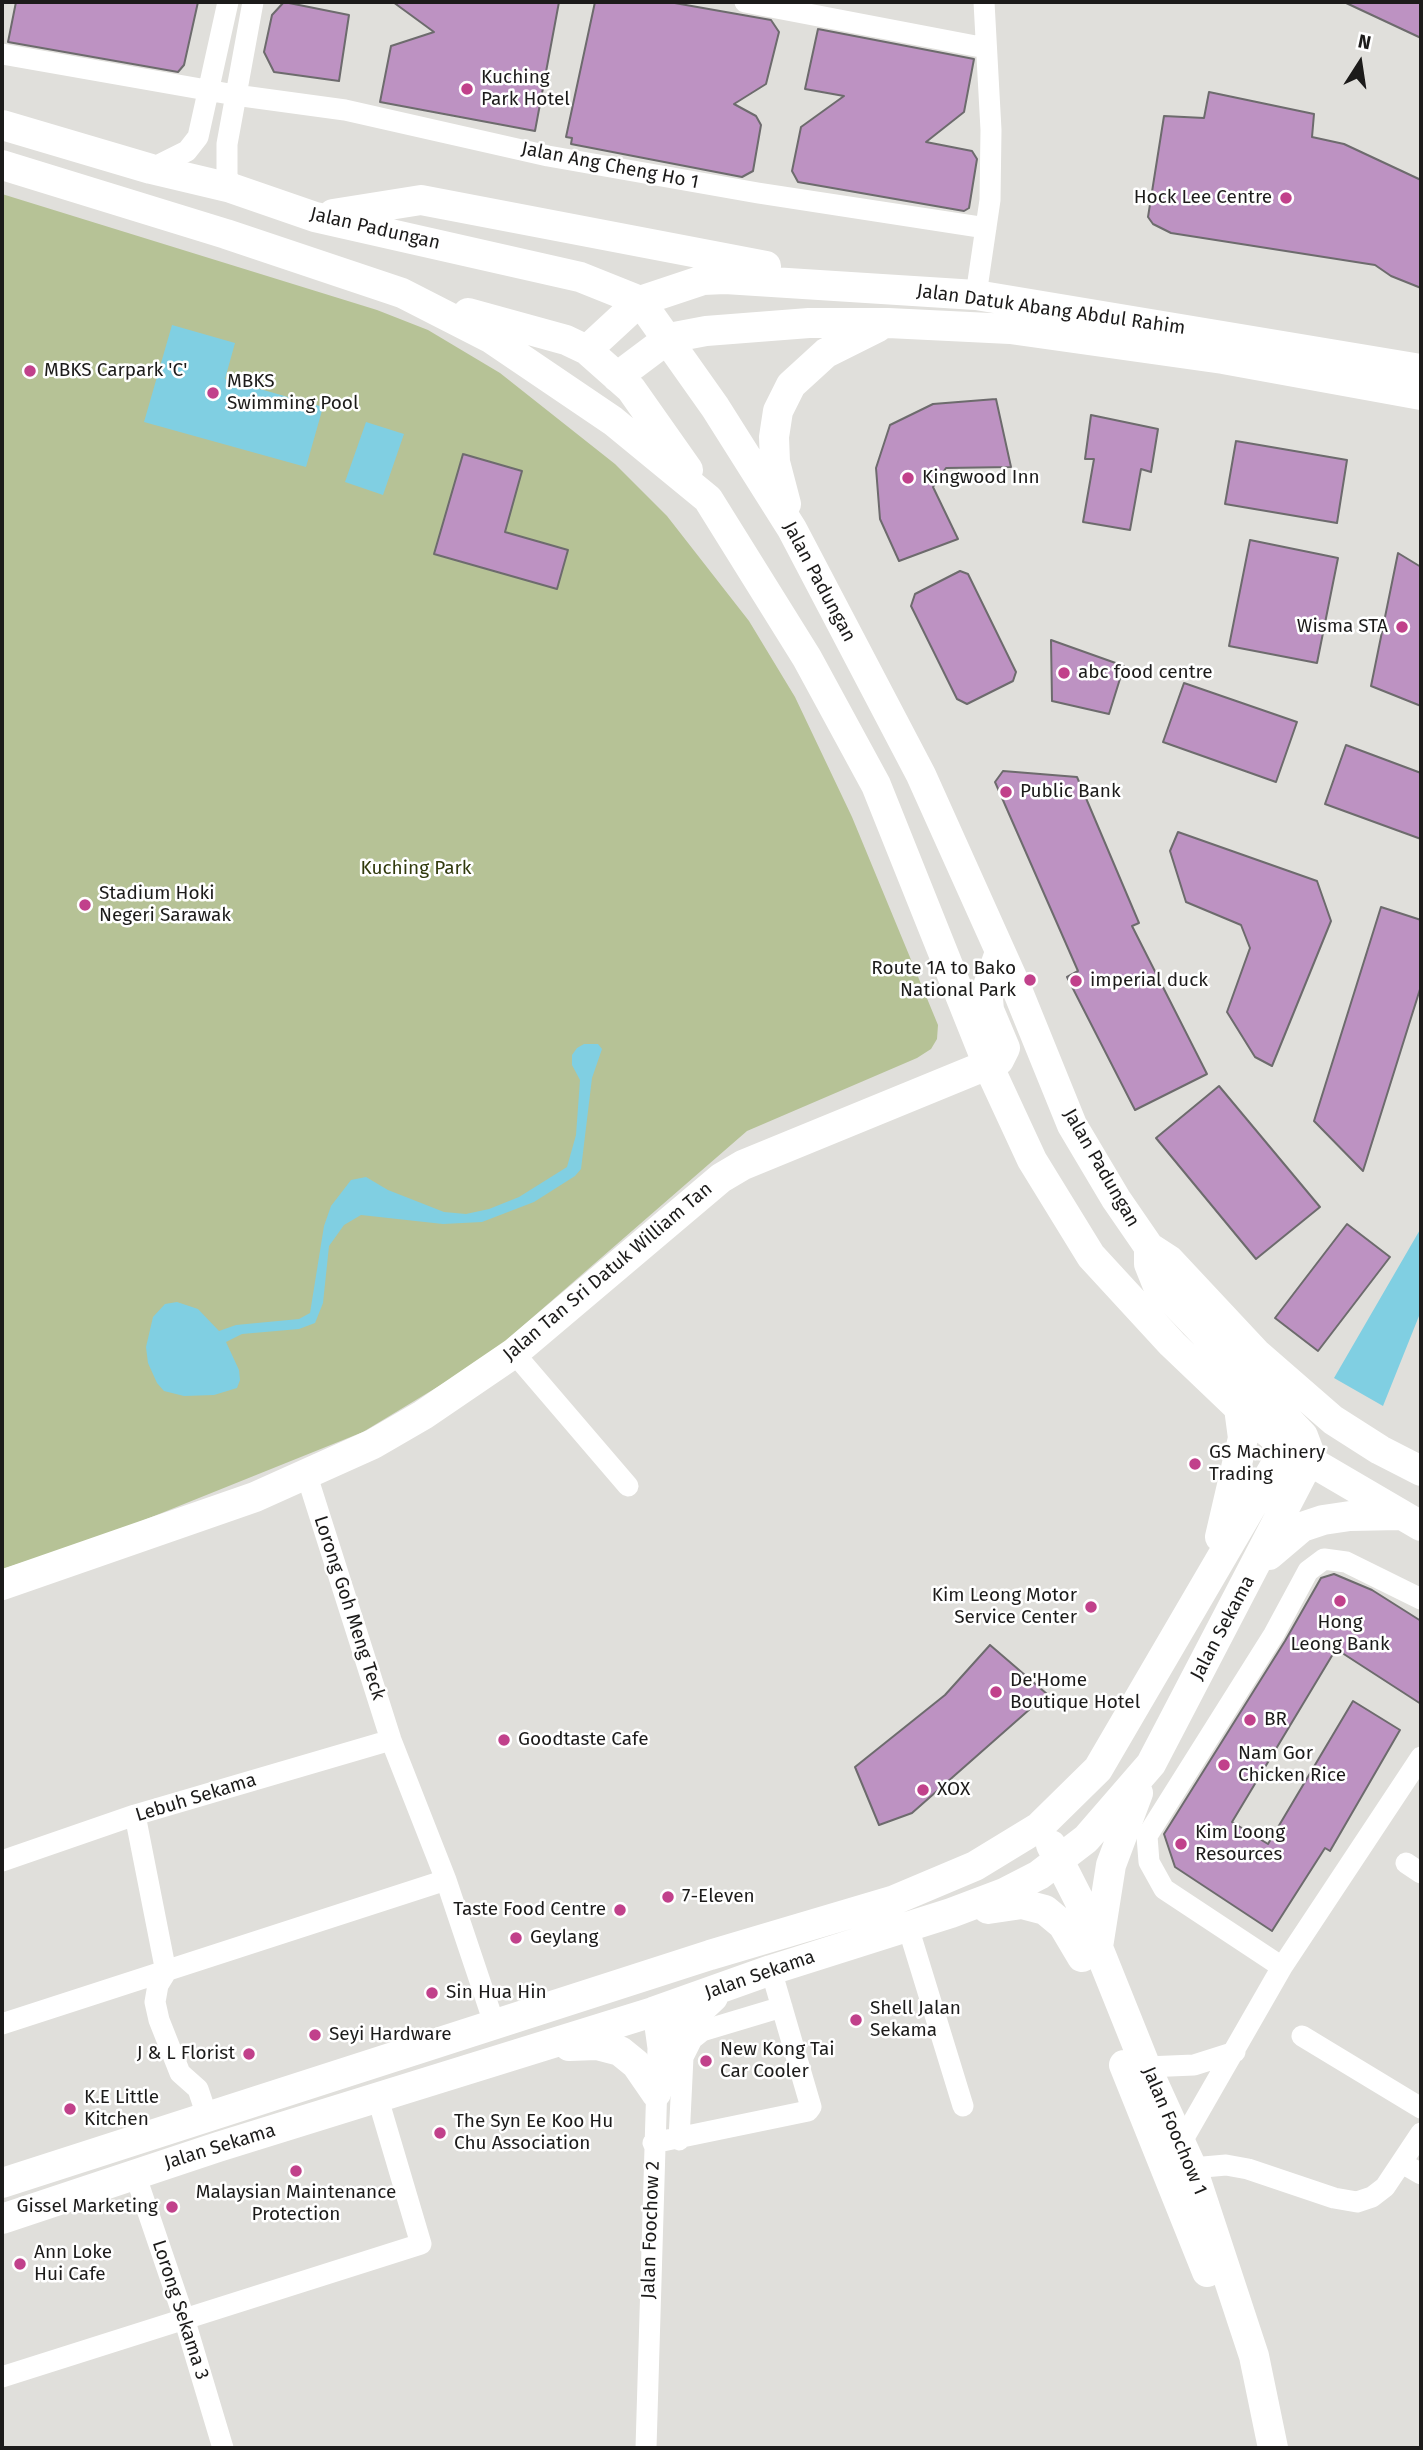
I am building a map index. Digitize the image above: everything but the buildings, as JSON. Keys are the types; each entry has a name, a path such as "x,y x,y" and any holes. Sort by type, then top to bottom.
{"main road":[{"name":"Jalan Padungan","path":"2,125 151,169 231,188 315,216 580,277 640,301 669,338 792,528 921,775 1000,952 1072,1125 1149,1247 1169,1260 1256,1353 1333,1420 1380,1450"},
{"path":"2,165 226,234 402,293 566,340 587,350 631,389 708,499 807,658 876,785 988,1065 1032,1160 1091,1256 1172,1344 1239,1408 1411,1521"},
{"path":"315,216 421,200 877,287"},
{"name":"Jalan Datuk Abang Abdul Rahim","path":"640,301 703,280 877,287 975,295 1421,369"},
{"path":"402,293 503,346 613,421 708,499"},
{"path":"587,350 640,301"},
{"name":"Jalan Datuk Abang Abdul Rahim","path":"669,338 706,331 809,323 888,323 1010,329 1223,359 1421,395"},
{"path":"792,528 775,462 778,411 791,385 807,367 844,342 888,323"},
{"path":"617,377 669,338"},
{"path":"988,1065 999,1060 1005,1048 987,1001 986,989 1000,952"},
{"name":"Jalan Tan Sri Datuk William Tan","path":"2,1585 307,1476 423,1415 513,1353 721,1178 743,1165 988,1065"},
{"path":"1149,1247 1149,1264 1157,1284 1300,1448"},
{"path":"1209,1574 1238,1468 1243,1438 1239,1408"},
{"path":"1300,1448 1335,1438 1380,1450 1421,1471"},
{"name":"Jalan Sekama","path":"2,2219 135,2174 381,2109 523,2054 1004,1894 1053,1865 1103,1822 1151,1764 1253,1572 1300,1448"},
{"name":"Jalan Sekama","path":"2,2183 202,2103 495,2026 710,1955 892,1901 975,1866 1032,1832 1098,1769 1160,1667 1209,1574 1300,1448"},
{"path":"1253,1572 1284,1540 1302,1527 1350,1516 1411,1521"},
{"path":"1090,1954 1111,1865 1151,1764"},
{"name":"Jalan Foochow 1","path":"1032,1832 1053,1865 1090,1954 1209,2276 1238,2361 1257,2448"},
{"path":"951,1913 1022,1904 1045,1910 1090,1954"},
{"name":"Jalan Foochow 1","path":"1090,1954 1187,2156 1254,2356 1273,2448"},
{"path":"656,2093 679,2029 727,1986"},
{"path":"534,2013 568,2013 626,1997 637,1997 653,2012"},
{"path":"523,2054 566,2046 597,2045 620,2051 636,2064 656,2093"}],"street":[{"path":"151,169 187,151 198,137 228,2"},
{"path":"231,188 226,158 253,2"},
{"path":"746,2 986,48"},
{"path":"975,295 986,228 991,130 980,3"},
{"name":"Jalan Ang Cheng Ho 1","path":"2,54 209,91 345,110 548,156 758,194 986,228"},
{"path":"513,1353 628,1486"},
{"name":"Lorong Goh Meng Teck","path":"307,1476 391,1740 446,1880 495,2026"},
{"path":"1282,1967 1164,1889 1149,1861 1147,1836 1274,1634 1308,1571 1324,1559 1346,1562 1421,1600"},
{"name":"Lebuh Sekama","path":"2,1861 135,1815 391,1740"},
{"path":"1421,1757 1282,1967 1235,2052 1187,2156 1205,2165 1248,2169 1334,2198 1357,2202 1372,2197 1385,2187 1421,2133"},
{"path":"135,1815 166,1972 158,1985 155,2002 159,2020 180,2073 202,2103"},
{"path":"2,2024 446,1880"},
{"path":"908,1927 963,2106"},
{"path":"653,2143 679,2140 808,2111 812,2101 771,1970"},
{"path":"679,2140 684,2057 692,2039 702,2031 782,2007"},
{"name":"Jalan Foochow 2","path":"646,2448 653,2143 658,2048 653,2012"},
{"path":"1302,2036 1421,2108"},
{"path":"1146,2067 1194,2065 1235,2052"},
{"path":"2,2378 421,2244 381,2109"},
{"path":"1402,2163 1421,2174"},
{"name":"Lorong Sekama 3","path":"135,2174 184,2318 223,2448"}],"green space":[{"name":"Kuching Park","path":"2,194 377,310 428,330 500,373 615,464 667,516 749,621 795,697 852,817 938,1025 937,1039 931,1049 917,1058 747,1131 487,1357 363,1432 97,1539 2,1569"}],"water":[{"name":"MBKS Swimming Pool","path":"172,325 235,343 225,379 323,407 306,467 144,422"},
{"path":"366,422 404,434 383,495 345,482"},
{"path":"584,1044 598,1044 602,1049 592,1078 581,1169 575,1176 534,1202 482,1222 443,1224 361,1215 344,1225 329,1246 323,1303 315,1323 299,1329 242,1334 226,1342 239,1370 237,1388 214,1395 184,1396 164,1391 157,1383 148,1363 146,1347 153,1317 165,1304 177,1302 198,1309 219,1331 236,1325 299,1319 310,1313 324,1226 331,1206 351,1180 366,1177 388,1190 444,1212 466,1214 489,1209 519,1197 567,1167 576,1135 580,1080 572,1065 572,1055"},
{"path":"1421,1228 1421,1311 1383,1406 1334,1378"}],"place":[{"name":"Kuching Park Hotel","path":"467,89"},
{"name":"Hock Lee Centre","path":"1286,198"},
{"name":"MBKS Carpark 'C'","path":"30,371"},
{"name":"MBKS Swimming Pool","path":"213,393"},
{"name":"Kingwood Inn","path":"908,478"},
{"name":"Wisma STA","path":"1402,627"},
{"name":"abc food centre","path":"1064,673"},
{"name":"Public Bank","path":"1006,792"},
{"name":"Stadium Hoki Negeri Sarawak","path":"85,905"},
{"name":"Route 1A to Bako National Park","path":"1030,980"},
{"name":"imperial duck","path":"1076,981"},
{"name":"GS Machinery Trading","path":"1195,1464"},
{"name":"Hong Leong Bank","path":"1340,1601"},
{"name":"Kim Leong Motor Service Center","path":"1091,1607"},
{"name":"De'Home Boutique Hotel","path":"996,1692"},
{"name":"BR","path":"1250,1720"},
{"name":"Goodtaste Cafe","path":"504,1740"},
{"name":"Nam Gor Chicken Rice","path":"1224,1765"},
{"name":"XOX","path":"923,1790"},
{"name":"Kim Loong Resources","path":"1181,1844"},
{"name":"7-Eleven","path":"668,1897"},
{"name":"Taste Food Centre","path":"620,1910"},
{"name":"Geylang","path":"516,1938"},
{"name":"Sin Hua Hin","path":"432,1993"},
{"name":"Shell Jalan Sekama","path":"856,2020"},
{"name":"Seyi Hardware","path":"315,2035"},
{"name":"J & L Florist","path":"249,2054"},
{"name":"New Kong Tai Car Cooler","path":"706,2061"},
{"name":"K.E Little Kitchen","path":"70,2109"},
{"name":"The Syn Ee Koo Hu Chu Association","path":"440,2133"},
{"name":"Malaysian Maintenance Protection","path":"296,2171"},
{"name":"Gissel Marketing","path":"172,2207"},
{"name":"Ann Loke Hui Cafe","path":"20,2264"}]}
